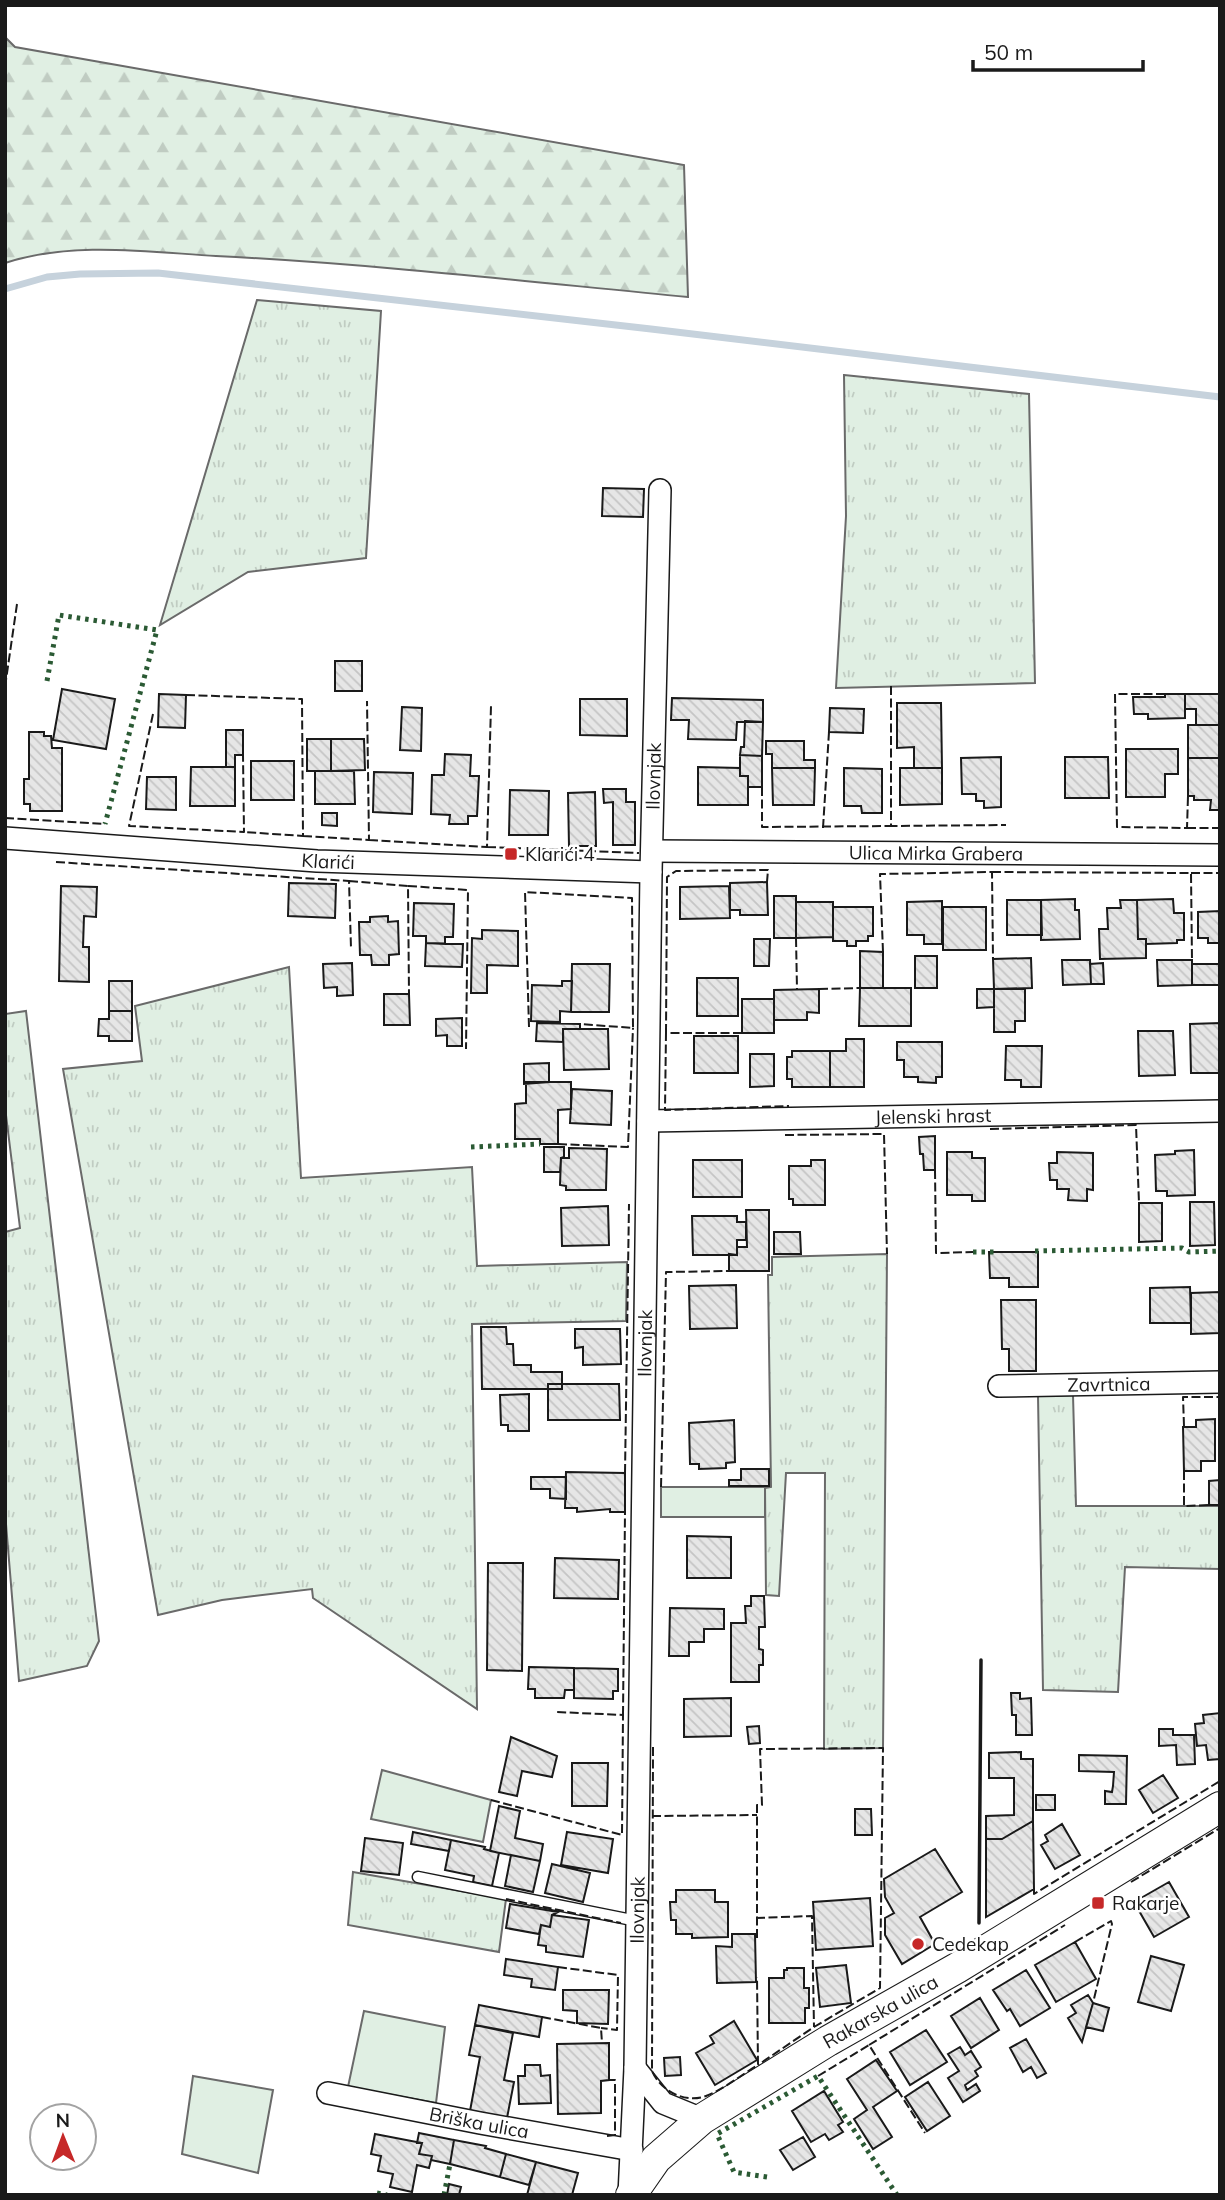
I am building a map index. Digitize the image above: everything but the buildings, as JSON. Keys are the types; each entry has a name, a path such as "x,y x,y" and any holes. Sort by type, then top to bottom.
{"main road":[{"name":"Rakarska ulica","path":"630,2195 656,2159 702,2119 828,2041 957,1968 1220,1807"}],"street":[{"name":"Ilovnjak","path":"630,2195 635,2068 651,872 660,490"},
{"name":"Klarići","path":"5,838 317,862 651,872"},
{"name":"Ulica Mirka Grabera","path":"652,851 1220,855"},
{"name":"Jelenski hrast","path":"648,1121 1220,1111"},
{"name":"Zavrtnica","path":"999,1386 1220,1382"},
{"path":"635,2068 663,2104 702,2119"},
{"name":"Briška ulica","path":"327,2093 632,2150"}],"lane":[{"path":"418,1877 637,1920"}],"green space":[{"path":"5,37 15,47 684,165 688,297 275,259 137,251 57,252 5,263"},
{"path":"257,300 381,311 366,558 248,572 160,625"},
{"path":"844,375 1029,394 1035,683 836,688 846,516"},
{"path":"289,967 301,1178 472,1167 477,1266 627,1262 626,1321 472,1324 477,1709 313,1598 312,1589 222,1600 158,1615 63,1069 142,1061 135,1006"},
{"path":"26,1011 99,1641 87,1666 19,1681 5,1512 5,1232 20,1228 5,1107 5,1014"},
{"path":"887,1254 883,1748 824,1749 825,1473 786,1473 779,1596 766,1595 765,1488 771,1487 768,1275 772,1275 772,1257"},
{"path":"1073,1395 1076,1506 1220,1506 1220,1569 1125,1567 1118,1692 1043,1690 1038,1396"},
{"path":"661,1487 765,1487 765,1517 661,1517"},
{"path":"382,1770 491,1800 483,1842 371,1819"},
{"path":"353,1872 506,1899 499,1952 348,1925"},
{"path":"364,2011 445,2027 436,2103 348,2087"},
{"path":"193,2076 273,2090 258,2173 182,2154"}],"waterway":[{"path":"5,289 47,277 158,273 1220,397"}],"hedge":[{"path":"47,681 59,615 157,630 105,824"},
{"path":"471,1147 540,1144"},
{"path":"1035,1251 1182,1248 1189,1252 1220,1251"},
{"path":"973,1252 994,1252"},
{"path":"767,2177 734,2172 717,2134 818,2076 897,2195"},
{"path":"444,2195 450,2164"},
{"path":"377,2193 387,2195"}],"fence":[{"path":"5,687 17,604"},
{"path":"891,686 891,826 1006,825"},
{"path":"1165,694 1115,694 1117,827 1187,828 1188,796"},
{"path":"186,695 302,699 303,836 244,832"},
{"path":"303,836 369,840 367,701"},
{"path":"369,840 487,847 491,706"},
{"path":"153,714 129,826 244,832 243,755"},
{"path":"823,828 829,732"},
{"path":"762,787 762,827 891,826"},
{"path":"5,818 105,824"},
{"path":"1187,828 1220,828"},
{"path":"487,847 639,853"},
{"path":"56,862 349,881 351,948"},
{"path":"666,1033 667,877 676,871 768,870 767,882"},
{"path":"992,872 1191,873 1192,960"},
{"path":"883,952 880,874 992,872 993,959"},
{"path":"1191,873 1220,873"},
{"path":"349,881 408,886 409,994"},
{"path":"408,886 468,890 466,1049"},
{"path":"529,1027 525,892 632,898 633,1028 580,1024"},
{"path":"796,938 797,989"},
{"path":"819,989 860,988"},
{"path":"558,1144 628,1147 633,1028"},
{"path":"742,1033 666,1033 665,1110 789,1106"},
{"path":"990,1129 1136,1125 1139,1203"},
{"path":"785,1135 884,1134 887,1254"},
{"path":"935,1170 936,1253 973,1252"},
{"path":"625,1473 629,1204"},
{"path":"661,1487 666,1272 729,1271"},
{"path":"1184,1426 1183,1397 1220,1397"},
{"path":"1184,1471 1184,1506 1209,1505"},
{"path":"623,1715 625,1512"},
{"path":"491,1800 622,1835 623,1715 557,1712"},
{"path":"653,1747 652,2071 661,2084 681,2097 698,2098 726,2086 758,2065 757,1977"},
{"path":"757,1938 757,1805 762,1805 760,1749 883,1748 880,1988 814,2027 758,2065"},
{"path":"1034,1889 1034,1894 1220,1781"},
{"path":"652,1816 757,1815"},
{"path":"1131,1882 1220,1828"},
{"path":"506,1899 621,1923"},
{"path":"756,1918 812,1916 814,2027"},
{"path":"1075,1942 1111,1921 1093,2003"},
{"path":"869,2045 1065,1925"},
{"path":"558,1967 618,1975 617,2030 601,2028"},
{"path":"542,2017 601,2028 602,2043"},
{"path":"818,2076 869,2045 925,2133"},
{"path":"607,2136 615,2135 615,2080 609,2080"}],"wall":[{"path":"979,1923 981,1660"}],"place":[{"name":"Klarići 4","path":"511,854"},
{"name":"Rakarje","path":"1098,1903"},
{"name":"Cedekap","path":"918,1944"}]}
